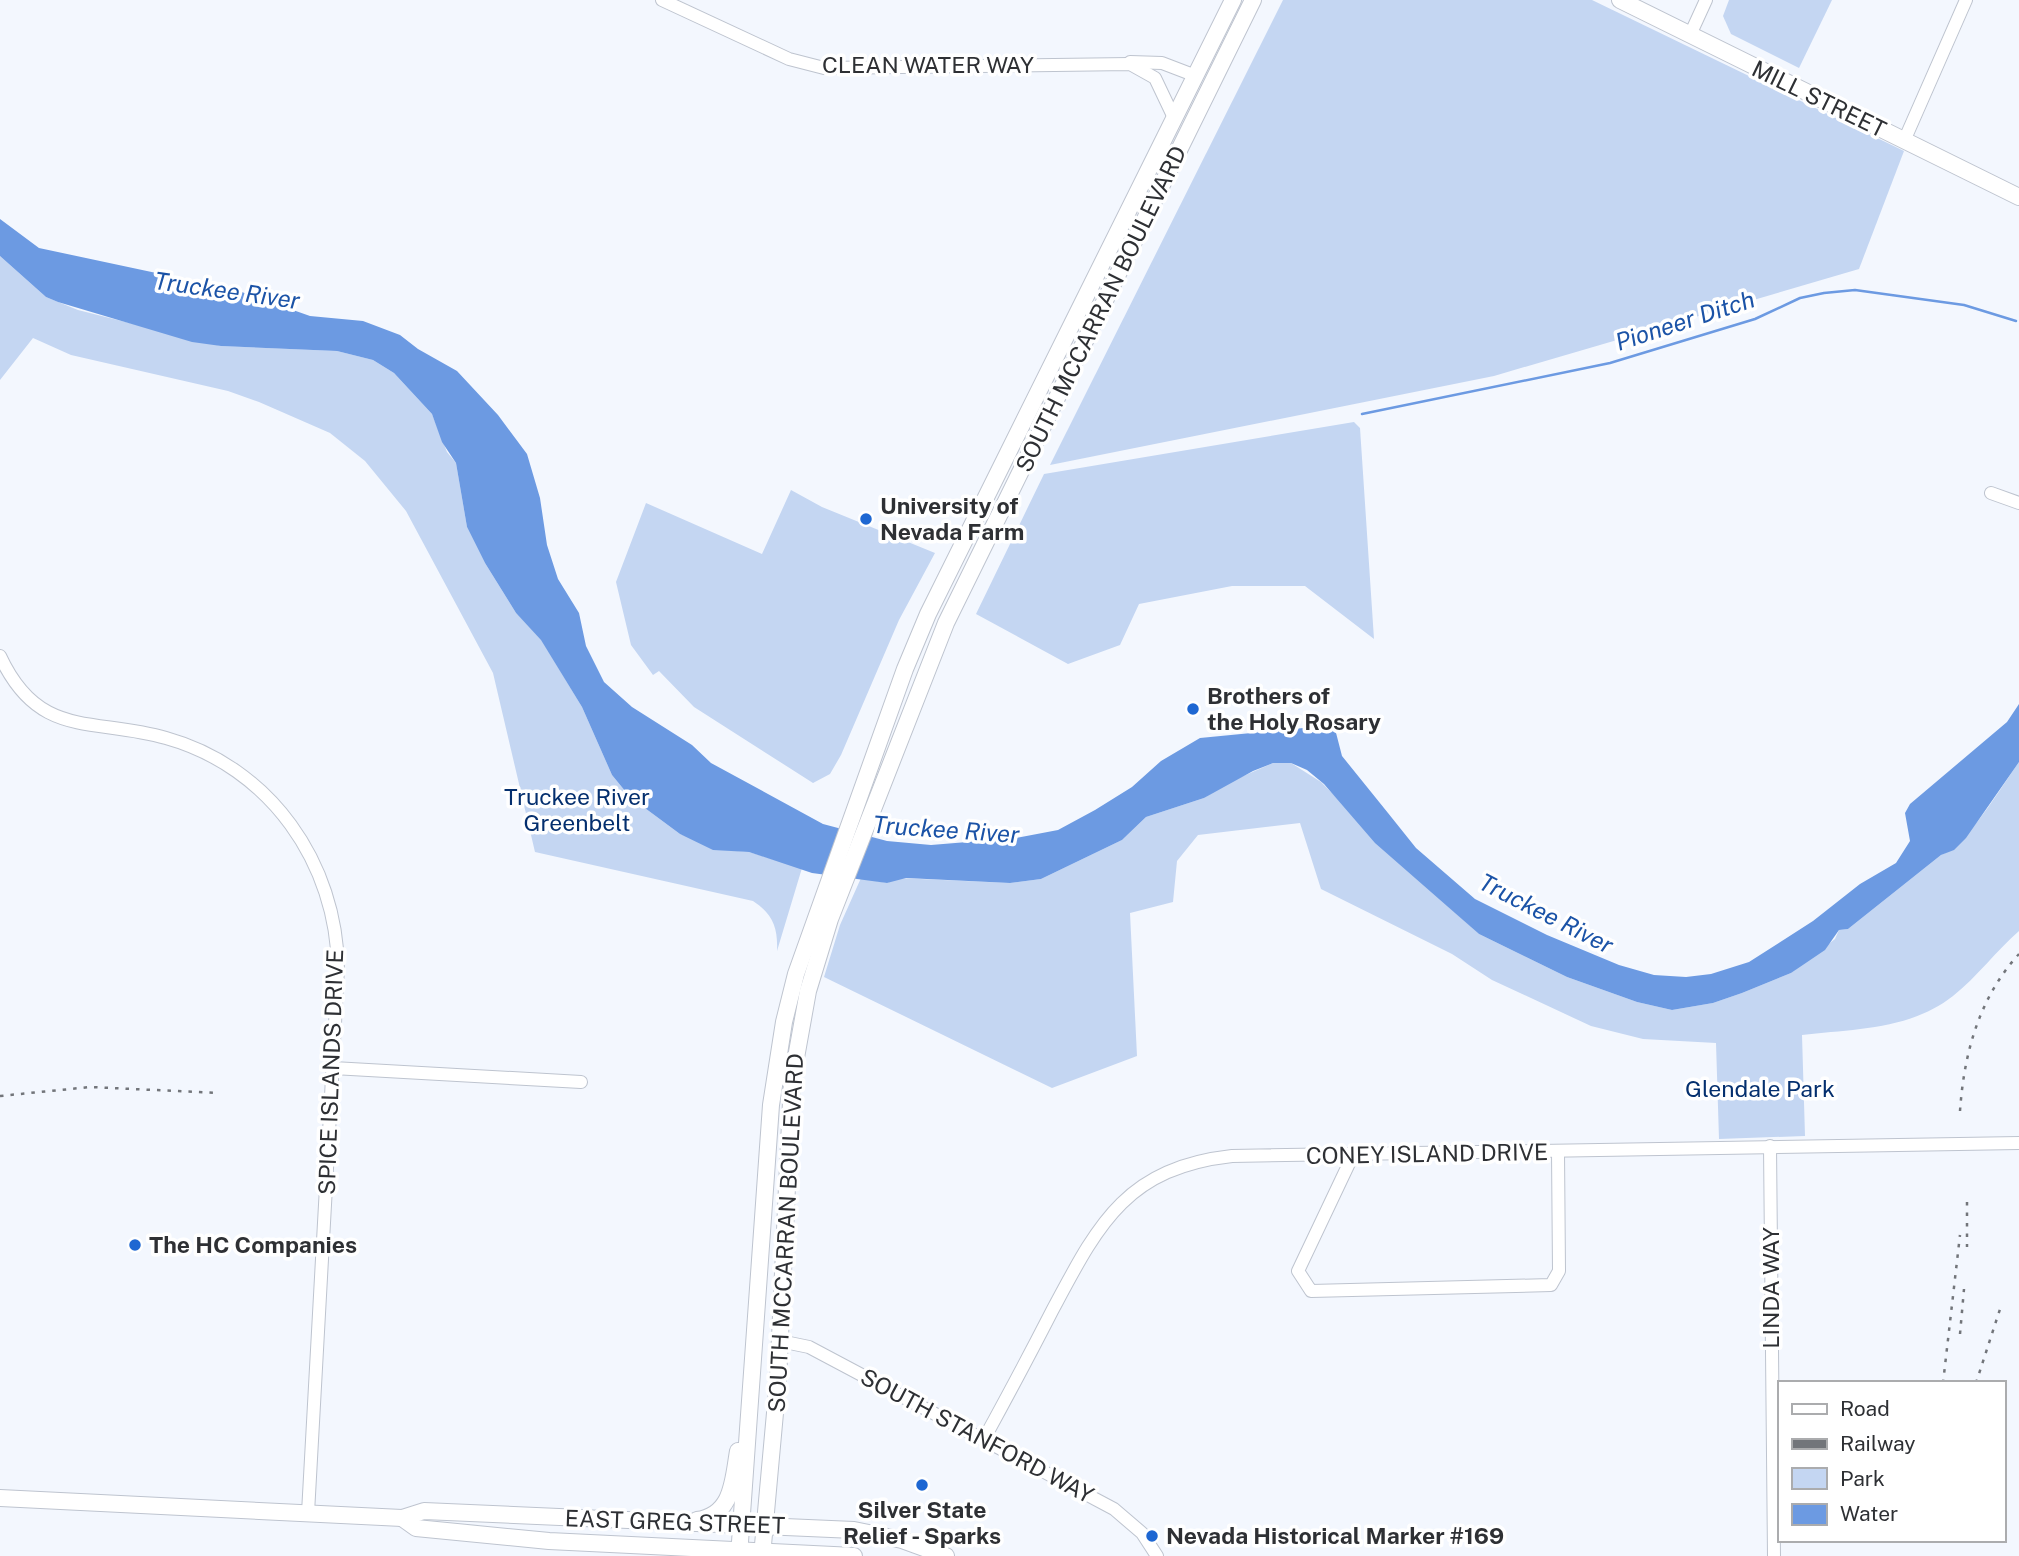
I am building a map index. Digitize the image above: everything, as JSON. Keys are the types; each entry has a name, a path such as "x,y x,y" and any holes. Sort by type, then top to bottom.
{"main road":[{"name":"SOUTH MCCARRAN BOULEVARD","path":"866,803 905,669 958,552 1233,0"},
{"name":"SOUTH MCCARRAN BOULEVARD","path":"739,1554 766,1166 777,1063 796,974 829,902 866,803 946,623 1253,0"},
{"name":"MILL STREET","path":"1620,0 2019,197"},
{"path":"958,552 976,561"},
{"name":"SOUTH MCCARRAN BOULEVARD","path":"763,1554 780,1341 792,1080 808,991 829,902"},
{"path":"669,1522 704,1519 719,1511 726,1503 754,1362"},
{"name":"EAST GREG STREET","path":"0,1498 402,1518 424,1511 868,1532 902,1539 946,1556"},
{"path":"463,1533 494,1527 535,1527 544,1523 547,1517"},
{"name":"EAST GREG STREET","path":"402,1518 416,1528 463,1533 739,1554 854,1556"},
{"path":"668,1548 694,1556"}],"street":[{"name":"CLEAN WATER WAY","path":"663,0 789,58 824,68 1162,62 1196,76"},
{"path":"1690,35 1706,0"},
{"path":"1904,141 1966,0"},
{"name":"CLEAN WATER WAY","path":"1123,64 1144,69 1155,78 1175,120"},
{"path":"1992,493 2019,503"},
{"name":"SPICE ISLANDS DRIVE","path":"0,656 17,686 45,710 79,725 151,734 202,751 249,780 287,818 315,864 333,915 338,969 308,1513"},
{"path":"333,1068 580,1082"},
{"name":"CONEY ISLAND DRIVE","path":"984,1439 1091,1239 1130,1195 1168,1172 1212,1158 2019,1143"},
{"name":"LINDA WAY","path":"1770,1146 1774,1556"},
{"path":"1353,1155 1298,1272 1311,1291 1551,1285 1559,1271 1558,1152"},
{"name":"SOUTH STANFORD WAY","path":"780,1341 809,1347 1114,1509 1142,1533 1157,1556"}],"green space":[{"path":"1283,0 1592,0 1904,151 1859,269 1494,376 1050,465"},
{"path":"1729,0 1832,0 1799,68 1731,34 1723,16"},
{"name":"Truckee River Greenbelt","path":"0,256 46,297 78,310 221,346 337,351 373,360 394,373 432,414 447,452 456,463 467,527 485,563 516,613 541,639 582,707 612,775 630,797 680,834 726,850 749,852 802,868 777,951 773,922 753,901 535,852 493,673 406,511 365,461 330,433 228,391 71,355 33,338 0,380"},
{"path":"1354,422 1360,428 1374,639 1305,586 1232,586 1139,604 1120,645 1068,664 976,614 1044,474"},
{"path":"791,490 822,507 935,553 899,620 841,755 830,774 813,783 694,707 659,671 653,675 631,645 616,582 646,503 762,554"},
{"name":"Glendale Park","path":"2019,762 2019,931 1962,989 1918,1016 1880,1026 1802,1035 1805,1136 1719,1139 1716,1043 1643,1039 1591,1026 1492,980 1452,954 1321,889 1300,823 1198,835 1177,861 1173,902 1130,913 1137,1056 1052,1088 824,977 840,925 861,878 887,883 898,878 1010,883 1041,879 1122,840 1146,817 1204,798 1225,784 1273,763 1291,763 1321,782 1410,872 1479,934 1567,977 1637,1002 1672,1010 1713,1003 1791,973 1835,939 1839,930 1848,929 1951,849 1973,827"}],"water":[{"name":"Truckee River","path":"0,219 39,248 236,290 310,316 363,321 400,335 418,349 457,371 498,415 527,454 540,498 547,545 558,579 579,613 586,646 604,682 632,707 692,745 711,763 823,824 887,841 931,845 1016,838 1058,830 1132,787 1161,761 1200,738 1334,725 1342,756 1416,848 1475,899 1547,935 1619,965 1654,975 1686,977 1711,974 1749,962 1813,921 1860,884 1896,863 1910,841 1905,813 1910,804 2007,722 2019,704 2019,762 1966,838 1954,850 1941,855 1848,929 1839,930 1825,950 1791,973 1742,993 1713,1003 1672,1010 1637,1002 1567,977 1479,934 1375,843 1324,784 1307,770 1291,763 1273,763 1204,798 1146,817 1122,840 1041,879 1010,883 906,878 887,883 812,873 749,852 713,850 680,834 630,797 612,775 582,707 541,640 516,613 485,563 467,527 456,463 442,442 432,414 394,373 373,360 337,351 221,346 192,342 58,302 46,297 0,256"}],"waterway":[{"name":"Pioneer Ditch","path":"1362,414 1610,363 1755,319 1800,298 1824,293 1855,290 1964,305 2016,321"}],"railway":[{"path":"1960,1111 1965,1068 1976,1027 1993,989 2019,954"},
{"path":"0,1096 90,1087 219,1093"},
{"path":"1967,1202 1967,1247"},
{"path":"1943,1381 1960,1235"},
{"path":"1960,1334 1964,1289"},
{"path":"1977,1381 2001,1306"}],"place":[{"name":"University of Nevada Farm","path":"866,519"},
{"name":"Brothers of the Holy Rosary","path":"1193,709"},
{"name":"The HC Companies","path":"135,1245"},
{"name":"Silver State Relief - Sparks","path":"922,1485"},
{"name":"Nevada Historical Marker #169","path":"1152,1536"}]}
